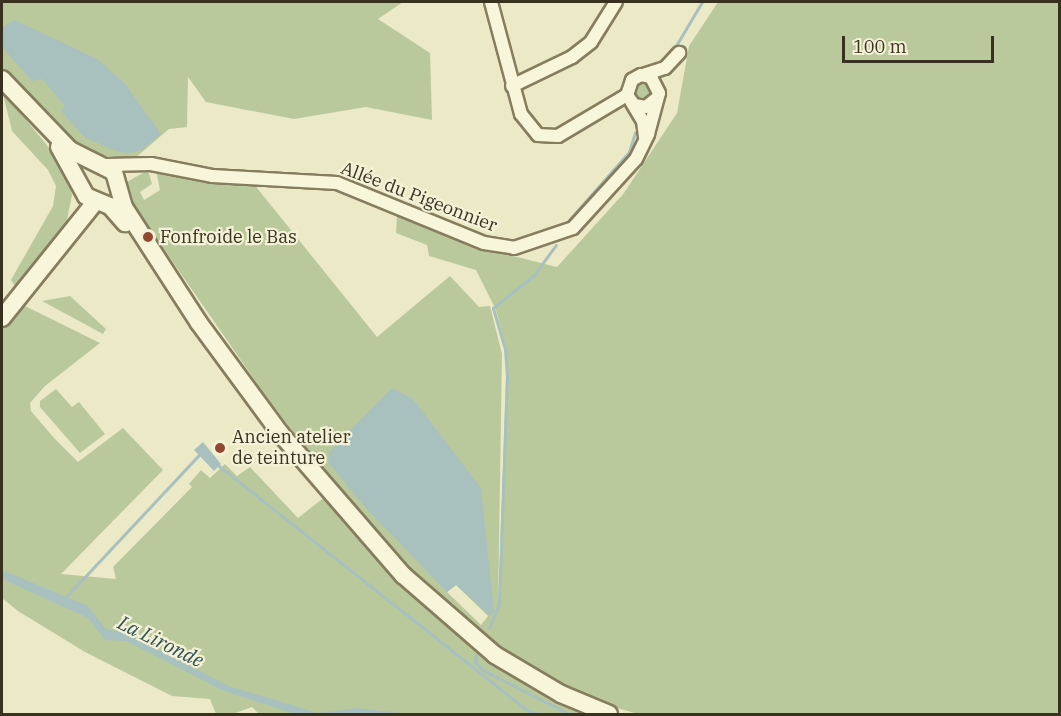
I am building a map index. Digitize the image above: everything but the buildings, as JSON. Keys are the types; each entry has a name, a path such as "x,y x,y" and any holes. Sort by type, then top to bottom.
{"street":[{"path":"491,2 512,86 528,127 545,137 563,134 630,99"},
{"path":"512,86 572,57 591,42 616,2"},
{"name":"Allée du Pigeonnier","path":"104,165 137,165 212,176 337,183 484,243 514,248 573,228 630,167 645,142 658,95 679,53 662,70 641,75"},
{"path":"630,99 646,107 658,95 653,80 641,75 630,82 630,99 644,124 645,142"},
{"path":"2,79 50,133 77,154 104,165 114,172 124,207 157,260 280,433 403,575 495,655 561,694 609,714"},
{"path":"50,133 81,187 117,213 157,260"},
{"path":"44,265 69,224 85,170 104,165"},
{"path":"2,318 98,201 111,197 117,185 137,165"}],"green space":[{"path":"2,2 403,2 378,19 430,53 432,120 366,107 294,119 206,102 188,77 187,127 169,129 134,159 96,155 78,148 2,69"},
{"path":"718,2 1059,2 1059,714 638,714 586,699 506,654 429,589 395,555 321,469 258,385 127,196 127,182 148,170 152,184 140,192 144,200 160,190 156,170 206,181 253,183 377,337 450,276 479,307 490,306 502,354 498,610 507,351 496,310 476,270 429,256 427,245 396,233 397,216 485,249 557,267 624,193 677,113 689,46","holes":["456,585 488,616 481,625 447,592"]},
{"path":"643,81 650,84 653,91 650,98 643,101 636,98 633,91 636,84"},
{"path":"2,90 67,170 72,195 67,220 17,289 11,280 53,206 56,186 48,170 12,131"},
{"path":"70,296 106,329 103,334 42,301"},
{"path":"17,302 100,343 45,386 30,403 31,411 54,438 78,462 123,428 163,470 61,574 116,579 113,567 192,487 189,484 201,470 210,478 225,464 237,476 250,467 298,518 326,496 427,610 486,656 596,714 259,714 252,707 233,714 216,714 210,699 172,696 85,652 18,611 2,598 2,322"},
{"path":"56,389 72,407 79,402 105,434 80,453 40,407 40,401"}],"water":[{"path":"15,20 99,60 126,85 161,134 142,150 128,153 113,150 84,137 61,111 65,106 42,79 32,81 2,47 2,27"},
{"path":"392,388 413,399 481,488 494,612 490,616 456,585 447,592 364,506 328,462 329,452"},
{"path":"203,442 221,464 214,471 194,450"},
{"path":"2,570 88,606 106,629 125,633 229,686 318,713 357,708 409,714 295,714 224,691 126,641 105,640 88,618 2,579"}],"waterway":[{"path":"671,54 702,2"},
{"path":"569,220 629,152 635,132"},
{"path":"489,628 499,604 507,377 505,349 493,308 534,275 556,245"},
{"path":"65,598 199,455"},
{"path":"219,466 528,711 540,714"},
{"path":"476,655 475,662 483,670 569,714"}],"place":[{"name":"Fonfroide le Bas","path":"148,237"},
{"name":"Ancien atelier de teinture","path":"220,448"}],"water label":[{"name":"La Lironde","path":"161,641"}]}
